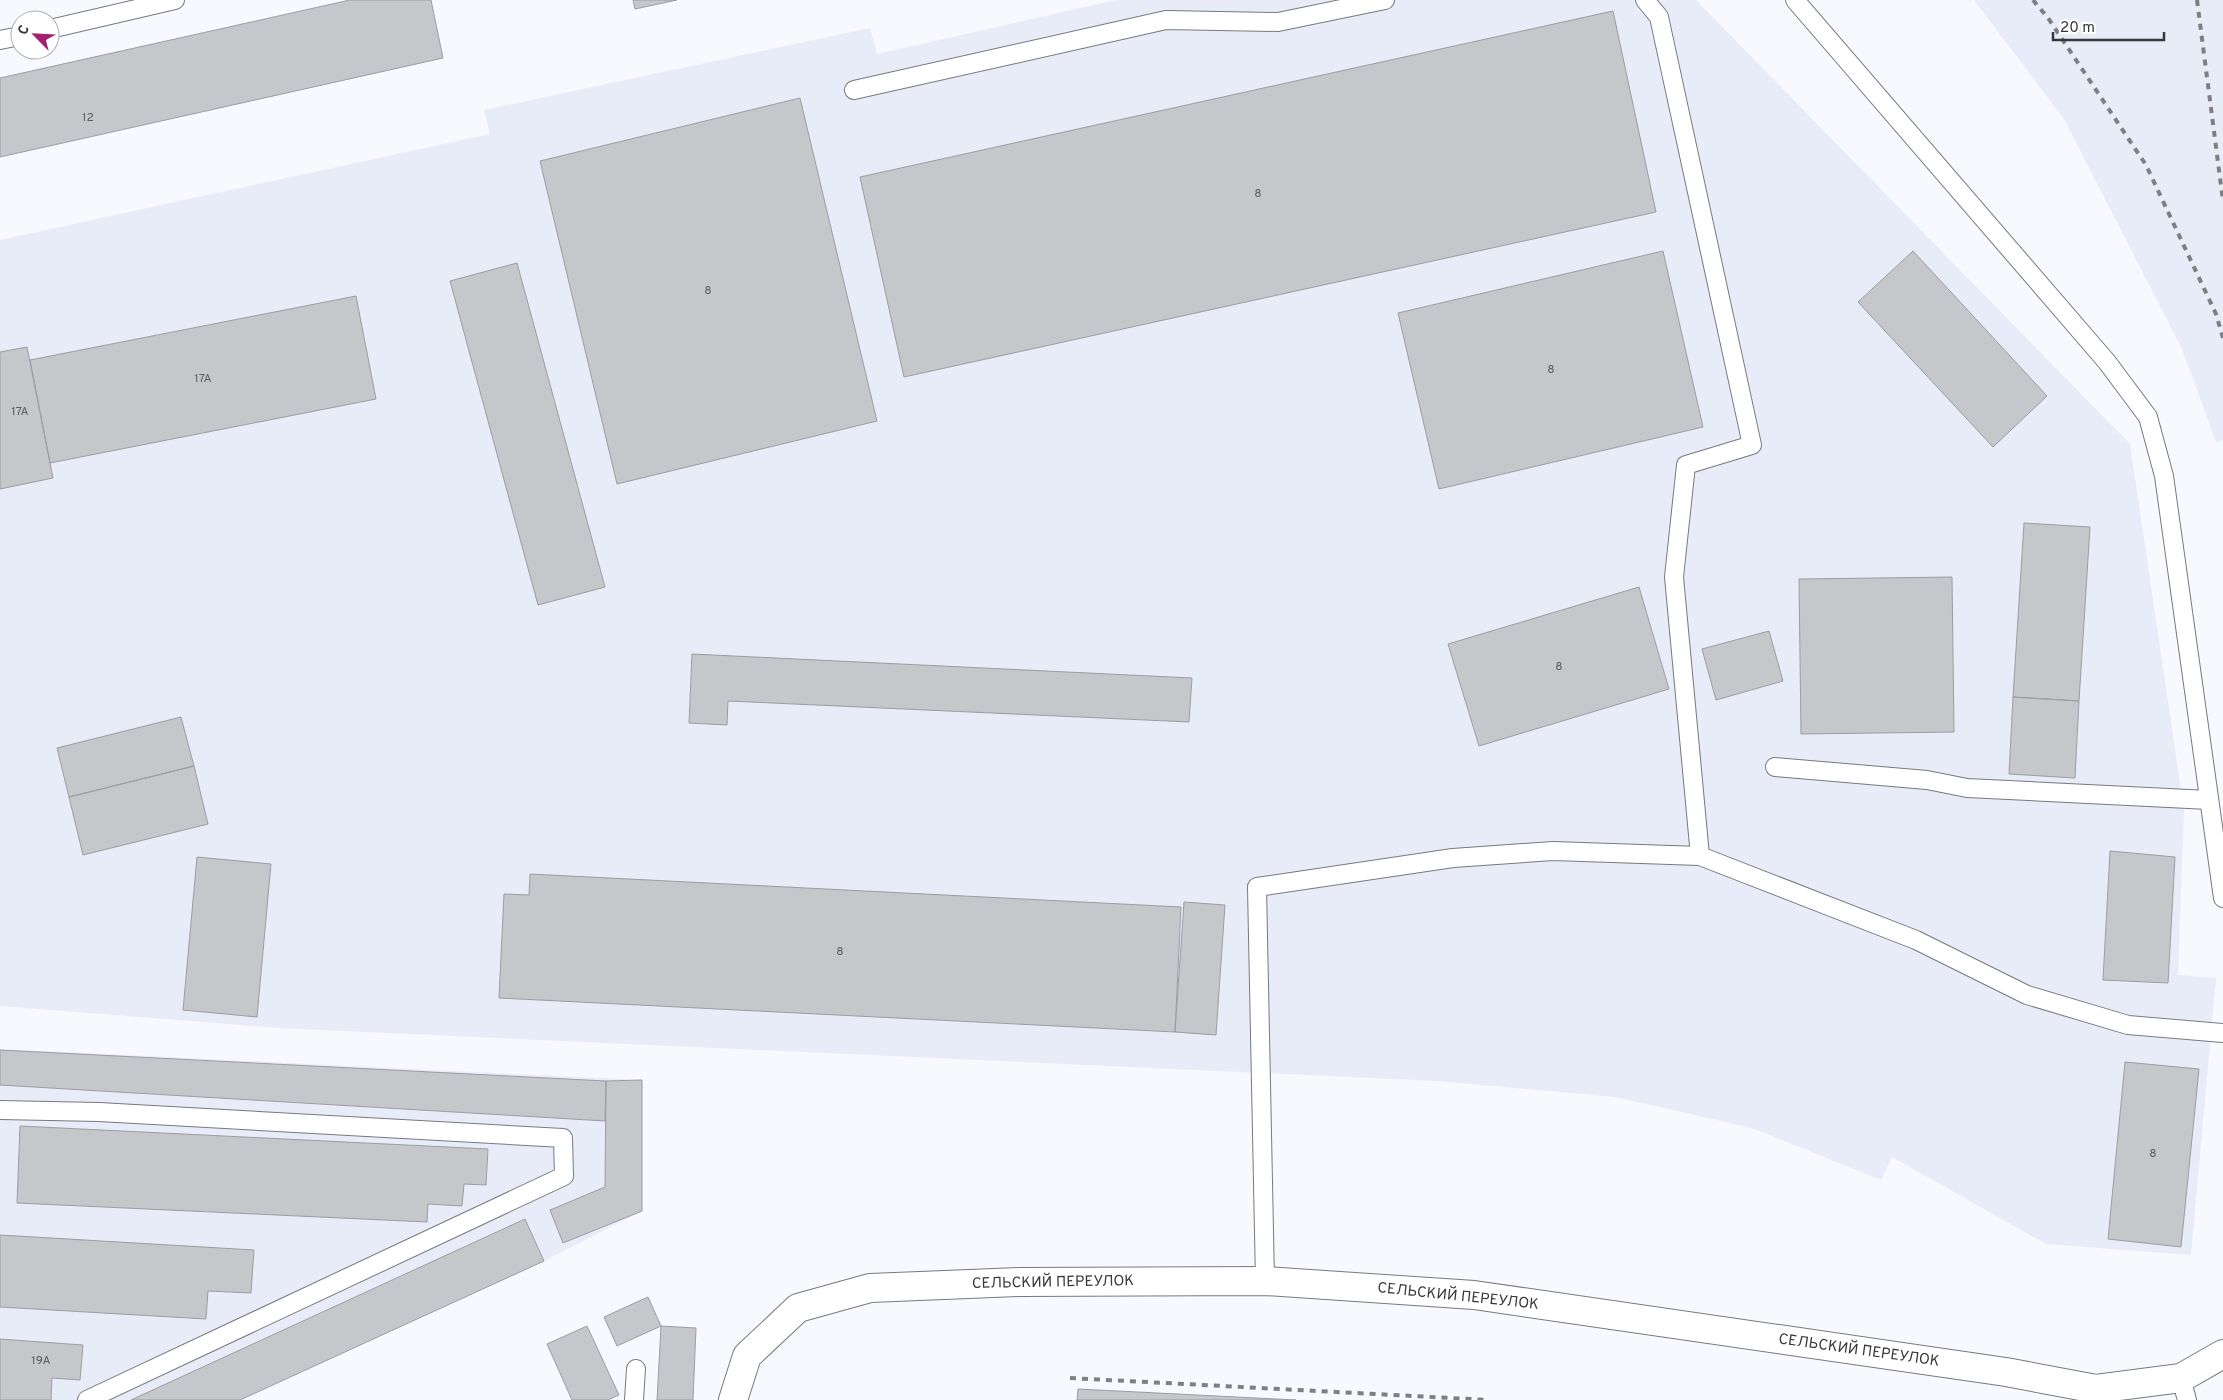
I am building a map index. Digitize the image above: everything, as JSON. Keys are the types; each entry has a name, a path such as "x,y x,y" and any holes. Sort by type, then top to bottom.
{"street":[{"name":"СЕЛЬСКИЙ ПЕРЕУЛОК","path":"733,1400 747,1356 798,1308 870,1288 1020,1282 1265,1281 1474,1295 2006,1372 2096,1389 2184,1389 2223,1354"}],"lane":[{"path":"60,27 175,0"},
{"path":"854,90 1166,20 1278,22 1384,0"},
{"path":"1645,0 1658,17 1752,445 1686,465 1674,577 1700,856"},
{"path":"1796,0 2106,362 2148,417 2164,476 2223,898"},
{"path":"1775,767 1927,780 1967,788 2209,800"},
{"path":"1265,1281 1256,886 1453,858 1552,851 1700,856 1916,940 2027,995 2128,1025 2223,1034"},
{"path":"0,1110 99,1112 563,1138 564,1176 87,1400"},
{"path":"634,1400 636,1369"}],"shaded area":[{"path":"1116,0 1696,0 2130,444 2184,810 2178,975 2216,978 2191,1255 2046,1244 1892,1157 1881,1180 1752,1128 1615,1097 1437,1081 279,1028 0,1006 0,240 490,134 484,110 870,28 877,54"},
{"path":"1974,0 2223,0 2223,440 2216,442 2182,349 2064,119"},
{"path":"0,1049 642,1080 642,1211 544,1261 240,1400 0,1400"}],"building":[{"path":"350,0 431,0 443,58 0,157 0,78"},
{"path":"633,0 677,0 635,9"},
{"path":"1613,11 1656,212 904,377 860,177"},
{"path":"800,98 877,421 617,484 540,161"},
{"path":"1663,251 1703,427 1439,489 1398,313"},
{"path":"1913,251 2047,396 1993,447 1858,302"},
{"path":"517,263 605,587 538,605 450,281"},
{"path":"356,296 376,399 50,463 30,360"},
{"path":"27,347 53,478 0,489 0,352"},
{"path":"2024,523 2090,527 2079,701 2013,697"},
{"path":"1952,577 1954,732 1801,734 1799,579"},
{"path":"1639,587 1669,689 1479,746 1448,644"},
{"path":"1769,631 1783,681 1716,700 1702,649"},
{"path":"692,654 1192,678 1189,722 728,701 727,725 689,723"},
{"path":"2013,697 2079,701 2075,778 2009,774"},
{"path":"181,717 194,766 69,797 57,748"},
{"path":"194,766 208,824 83,855 69,797"},
{"path":"2110,851 2175,857 2168,983 2103,980"},
{"path":"197,857 271,864 257,1017 183,1010"},
{"path":"530,874 1181,907 1175,1032 499,998 504,894 529,895"},
{"path":"1184,902 1225,905 1216,1035 1175,1032"},
{"path":"0,1050 606,1081 605,1121 0,1085"},
{"path":"2125,1062 2199,1069 2181,1247 2108,1239"},
{"path":"642,1080 642,1211 563,1243 550,1210 605,1187 606,1081"},
{"path":"20,1126 488,1149 486,1185 464,1184 462,1206 428,1204 427,1222 17,1203"},
{"path":"525,1219 544,1261 240,1400 131,1400"},
{"path":"0,1235 254,1250 251,1293 208,1291 206,1319 0,1307"},
{"path":"648,1297 661,1326 617,1346 604,1317"},
{"path":"587,1326 619,1395 608,1400 572,1400 547,1344"},
{"path":"661,1326 696,1328 693,1400 657,1400"},
{"path":"0,1339 83,1345 80,1380 52,1378 51,1400 0,1400"},
{"path":"1078,1389 1296,1400 1077,1400"}],"railway":[{"path":"2033,0 2048,18 2146,165 2216,314 2223,338"},
{"path":"2197,0 2223,201"},
{"path":"1070,1378 1489,1400"}]}
